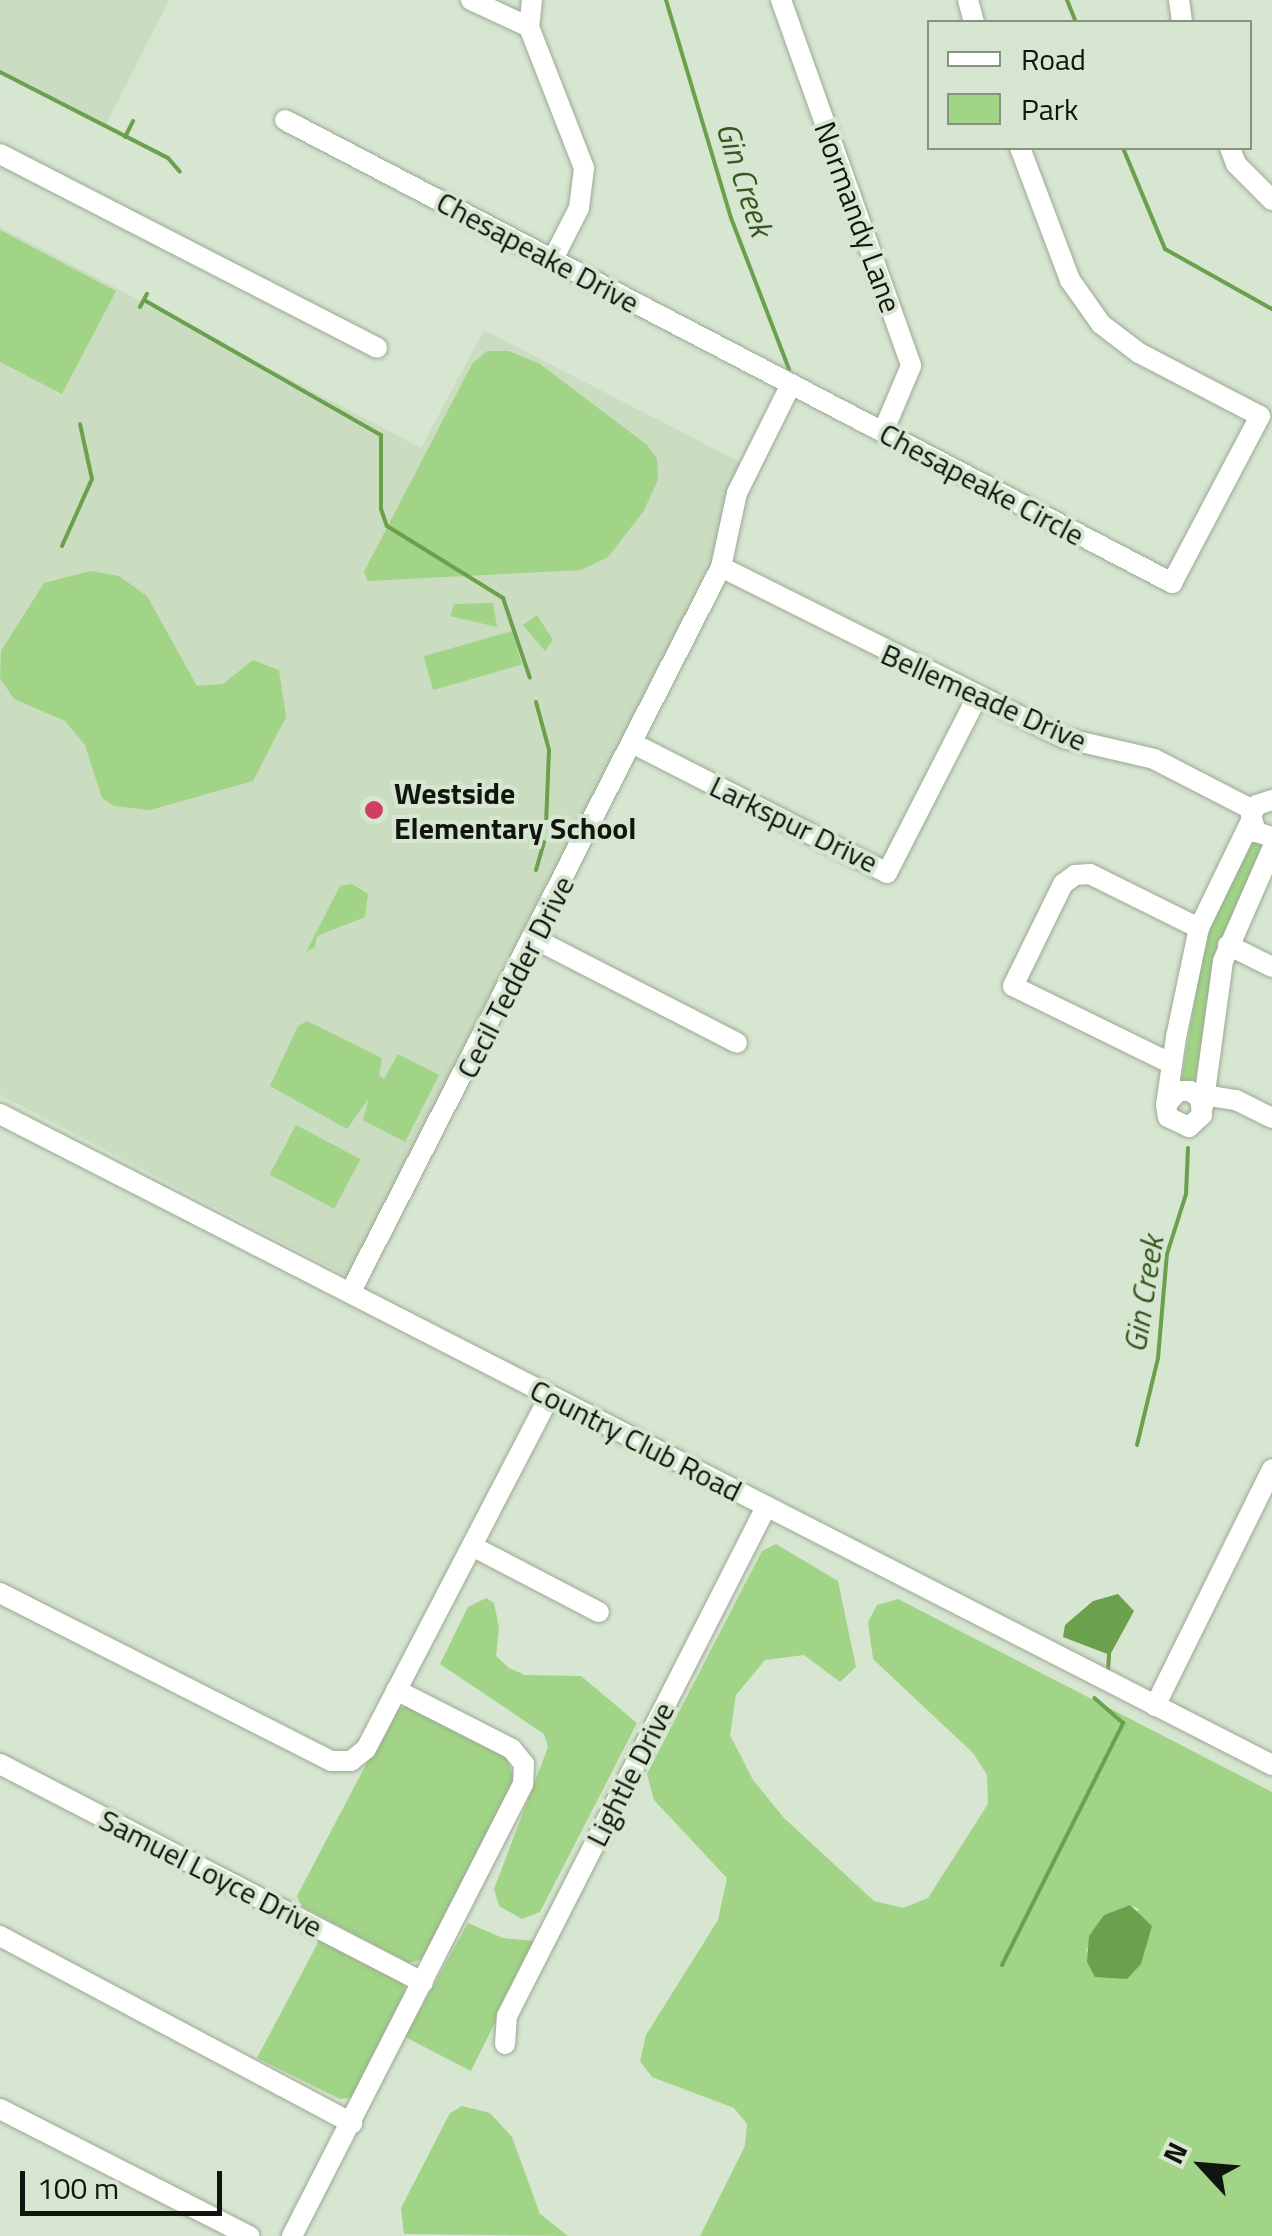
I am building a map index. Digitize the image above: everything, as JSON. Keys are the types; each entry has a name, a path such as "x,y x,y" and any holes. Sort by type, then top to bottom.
{"street":[{"path":"471,0 529,27"},
{"path":"532,0 529,27 584,168 578,208 553,258"},
{"name":"Normandy Lane","path":"781,0 911,366 883,432"},
{"name":"Chesapeake Drive","path":"285,120 791,384"},
{"name":"Chesapeake Circle","path":"791,384 1172,583 1260,416 1139,353 1102,324 1070,280 1021,150"},
{"path":"1231,150 1256,189 1272,200"},
{"path":"0,154 376,348"},
{"name":"Cecil Tedder Drive","path":"350,1294 535,939 721,567 737,493 791,384"},
{"name":"Bellemeade Drive","path":"721,567 1070,741 1154,759 1259,810 1256,832 1272,837"},
{"name":"Larkspur Drive","path":"634,744 887,873 977,697"},
{"path":"1259,810 1200,928 1166,1105 1172,1122 1182,1127 1194,1124 1204,1102 1212,1010 1228,946 1272,848"},
{"path":"1172,1064 1012,986 1062,884 1075,875 1090,874 1200,928"},
{"path":"535,939 737,1043"},
{"path":"1228,946 1272,967"},
{"path":"1204,1102 1236,1100 1272,1118"},
{"name":"Country Club Road","path":"0,1114 1272,1766"},
{"path":"0,1593 332,1761 351,1761 366,1749 550,1396"},
{"path":"1155,1706 1272,1469"},
{"name":"Lightle Drive","path":"505,2044 507,2016 766,1507"},
{"path":"472,1546 599,1612"},
{"path":"292,2236 523,1784 524,1764 512,1750 396,1690"},
{"name":"Samuel Loyce Drive","path":"0,1764 422,1982"},
{"path":"0,1936 352,2123"},
{"path":"0,2109 249,2236"}],"shaded area":[{"path":"0,0 169,0 106,125 0,71"},
{"name":"Westside Elementary School","path":"0,227 421,448 484,330 740,462 713,562 349,1277 0,1095"},
{"path":"1118,1594 1134,1611 1110,1655 1063,1637 1065,1625 1093,1601"},
{"path":"1130,1905 1152,1926 1141,1964 1127,1979 1095,1977 1087,1962 1089,1936 1104,1915"}],"green space":[{"path":"0,230 116,291 62,394 0,362"},
{"path":"487,351 509,351 540,364 647,445 657,459 658,480 643,512 608,557 581,570 368,581 364,572 472,364"},
{"path":"91,571 119,576 147,596 197,686 223,684 253,660 279,670 286,717 253,781 150,810 114,806 102,798 85,745 65,721 14,699 0,678 1,651 44,583"},
{"path":"493,603 497,627 450,616 454,604"},
{"path":"537,615 553,640 545,651 523,625"},
{"path":"512,631 522,665 433,690 424,656"},
{"path":"1258,840 1264,850 1226,933 1210,990 1196,1079 1181,1082 1207,926 1247,842"},
{"path":"352,884 368,894 365,917 317,936 315,947 306,952 340,886"},
{"path":"307,1021 382,1058 379,1076 384,1079 398,1054 439,1075 405,1142 363,1120 369,1098 347,1129 270,1086 298,1026"},
{"path":"296,1125 360,1159 334,1209 270,1174"},
{"path":"776,1544 838,1581 856,1667 840,1682 804,1655 765,1660 736,1695 730,1735 753,1780 784,1818 874,1901 903,1908 928,1898 988,1804 987,1775 973,1753 873,1659 868,1622 877,1605 898,1599 1272,1792 1272,2236 700,2236 745,2146 747,2124 734,2108 652,2077 640,2061 646,2035 718,1920 727,1878 654,1800 647,1774 762,1551","holes":["1130,1905 1139,1909 1085,1953 1104,1915"]},
{"path":"486,1598 494,1603 499,1627 496,1656 509,1668 525,1675 581,1676 637,1723 540,1912 522,1919 499,1906 494,1889 548,1747 544,1734 440,1664 468,1607"},
{"path":"406,1706 506,1756 515,1780 424,1959 409,1963 301,1906 297,1896 394,1711"},
{"path":"468,1923 503,1938 536,1941 471,2071 405,2037"},
{"path":"321,1937 401,1977 407,1996 354,2097 340,2099 257,2058"},
{"path":"462,2106 490,2113 512,2137 540,2214 568,2236 404,2234 401,2208 450,2113"}],"waterway":[{"name":"Gin Creek","path":"666,0 731,218 789,369"},
{"path":"1067,0 1075,20"},
{"path":"0,72 168,158 180,172"},
{"path":"125,137 133,121"},
{"path":"1124,150 1165,249 1272,309"},
{"path":"140,307 147,294"},
{"path":"144,300 381,435 381,509 387,526 503,598 530,678"},
{"path":"62,546 92,479 80,424"},
{"path":"536,702 549,750 546,824"},
{"path":"536,870 544,842"},
{"name":"Gin Creek","path":"1137,1445 1158,1358 1167,1254 1186,1194 1188,1148"},
{"path":"1108,1670 1109,1655"},
{"path":"1002,1965 1123,1723 1094,1698"}],"place":[{"name":"Westside Elementary School","path":"374,810"}]}
